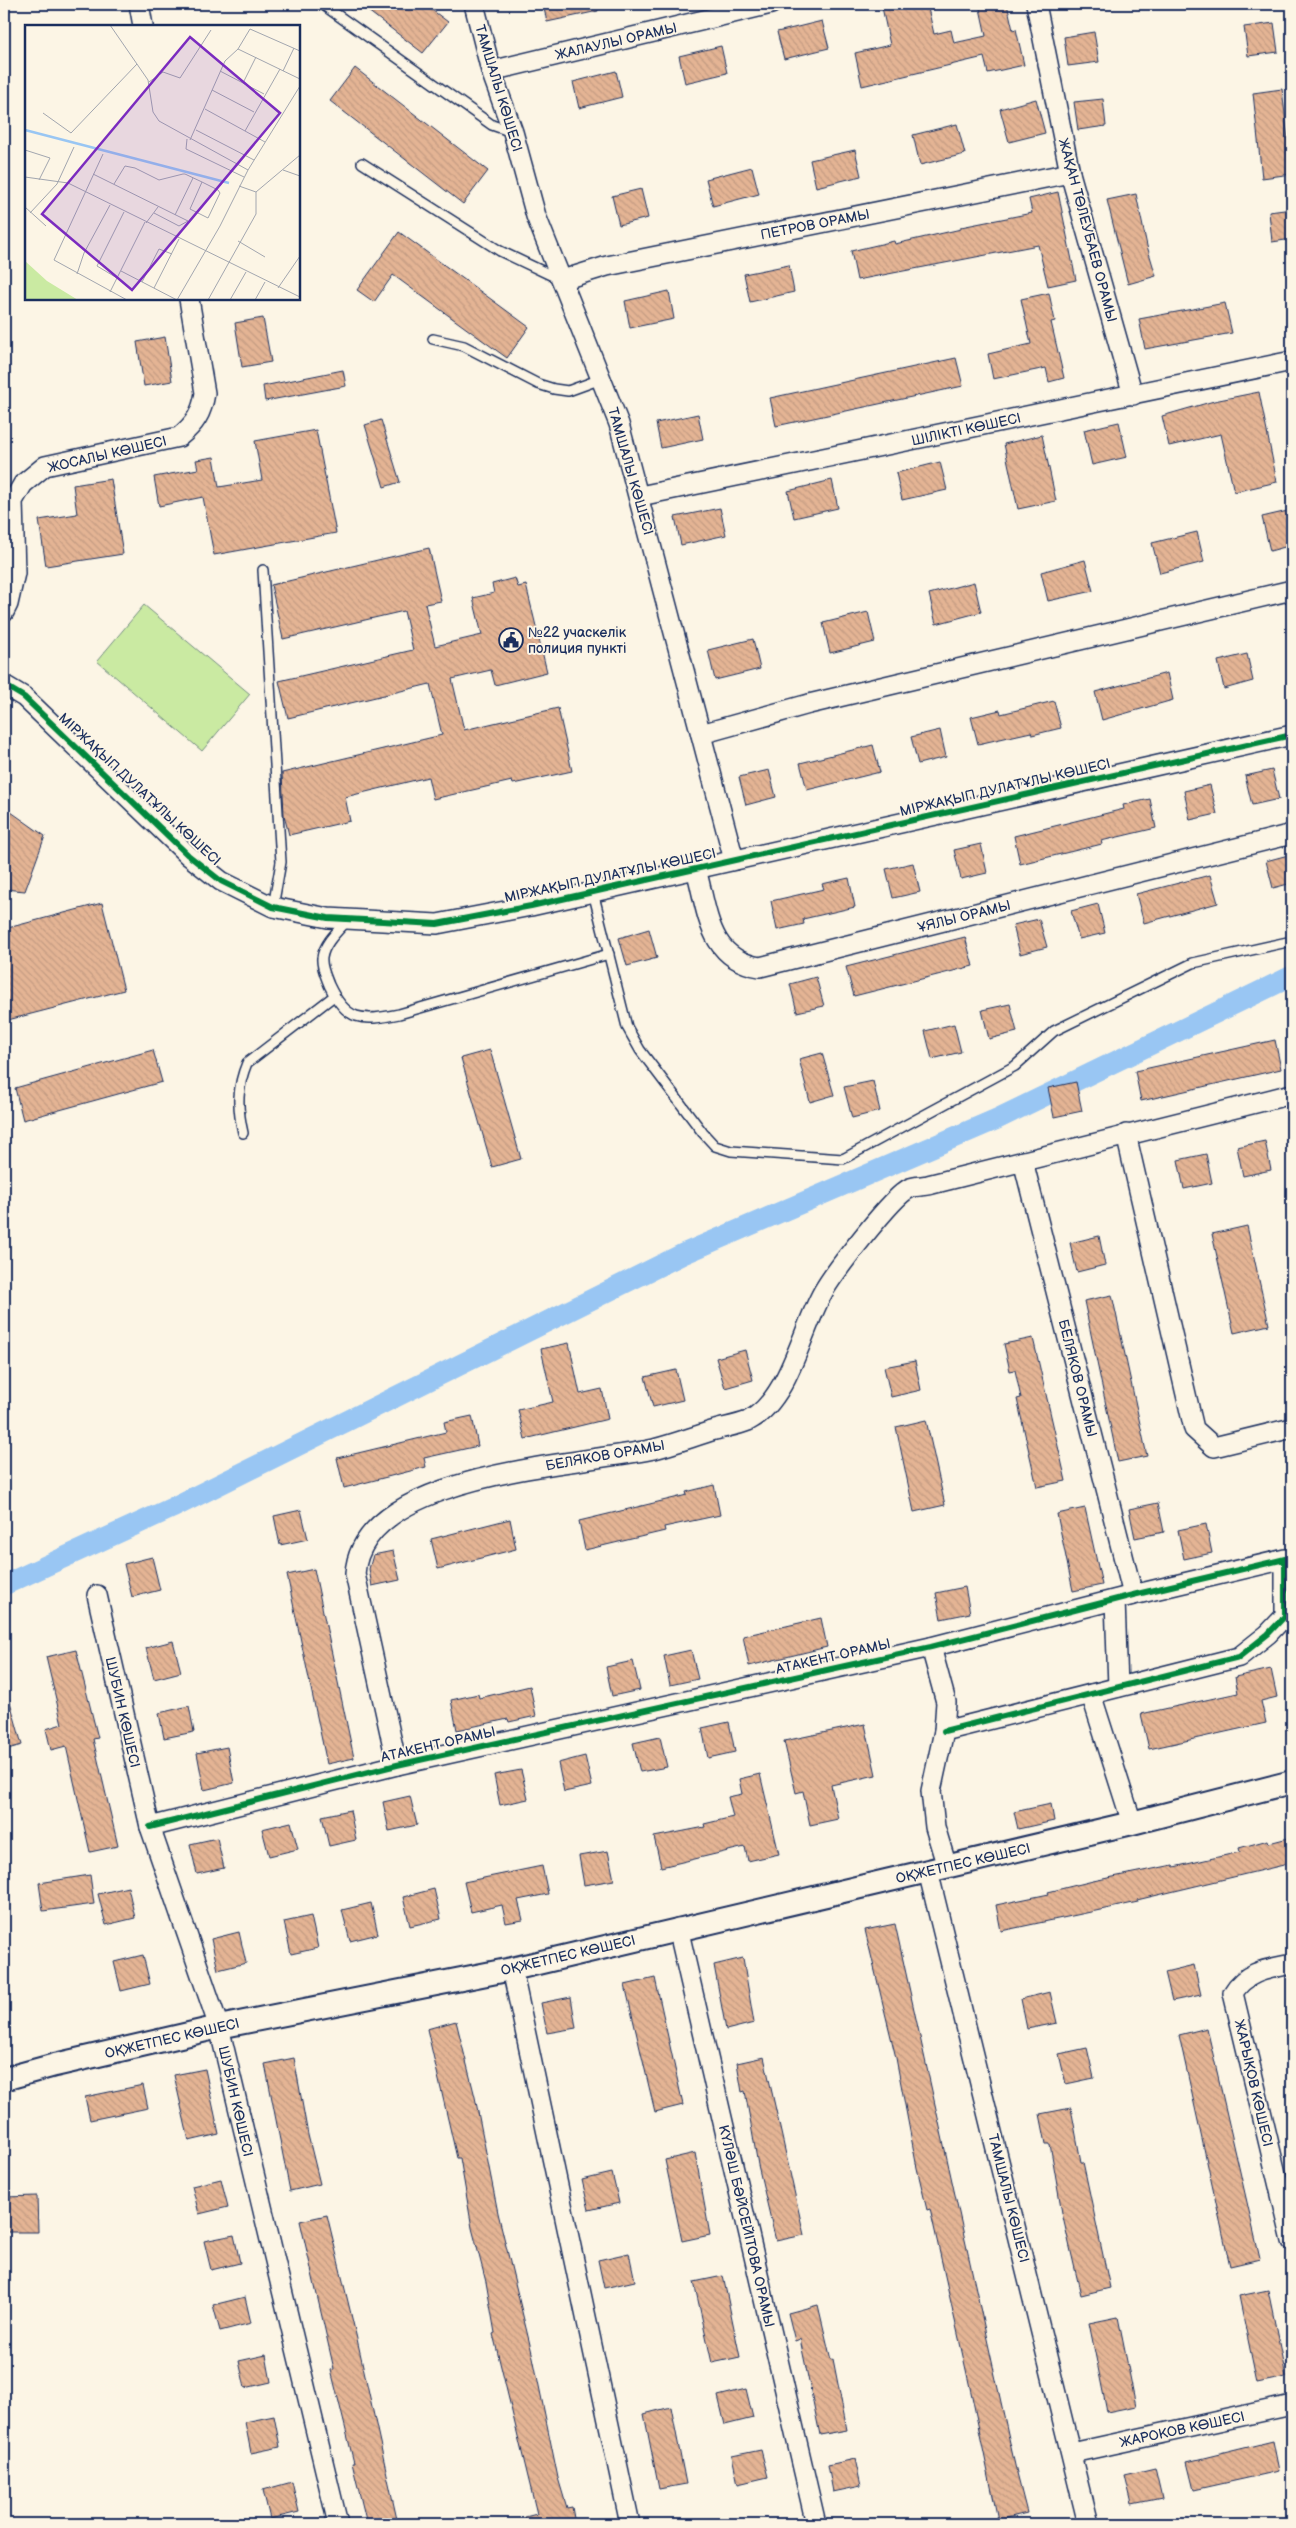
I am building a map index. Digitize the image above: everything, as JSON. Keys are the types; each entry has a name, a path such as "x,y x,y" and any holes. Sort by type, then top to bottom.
{"street":[{"path":"139,4 143,25"},
{"name":"ТАМШАЛЫ КӨШЕСІ","path":"474,4 491,71 513,132 536,216 619,424 640,496 734,860"},
{"name":"ЖАЛАУЛЫ ОРАМЫ","path":"491,71 770,4"},
{"name":"ЖАҚАН ТӨЛЕУБАЕВ ОРАМЫ","path":"1036,4 1070,173 1133,395"},
{"name":"ПЕТРОВ ОРАМЫ","path":"562,280 607,266 1070,173"},
{"name":"ЖОСАЛЫ КӨШЕСІ","path":"4,612 8,604 15,573 14,501 23,484 45,466 179,436 194,424 203,407 205,393 189,300"},
{"name":"ШІЛІКТІ КӨШЕСІ","path":"640,496 1292,361"},
{"path":"701,734 809,704 1292,590"},
{"name":"МІРЖАҚЫП ДУЛАТҰЛЫ КӨШЕСІ","path":"4,686 24,697 188,855 221,881 273,907 328,918 438,924 593,892 1292,735"},
{"name":"ҰЯЛЫ ОРАМЫ","path":"696,869 716,940 731,957 746,965 760,967 1292,834"},
{"name":"БЕЛЯКОВ ОРАМЫ","path":"397,1765 355,1574 356,1559 363,1544 383,1522 416,1502 461,1484 511,1471 653,1449 748,1421 769,1406 782,1383 823,1292 884,1210 909,1188 1292,1094"},
{"path":"1126,1134 1194,1429 1214,1447 1292,1428"},
{"name":"БЕЛЯКОВ ОРАМЫ","path":"1023,1161 1124,1597"},
{"name":"АТАКЕНТ ОРАМЫ","path":"150,1827 397,1765 931,1647 1124,1597 1285,1560 1285,1616 1268,1634 1239,1657 1118,1687"},
{"name":"ШУБИН КӨШЕСІ","path":"96,1594 150,1827 219,2027 338,2524"},
{"path":"944,1732 1118,1687 1124,1597"},
{"name":"ТАМШАЛЫ КӨШЕСІ","path":"931,1647 946,1702 944,1732 931,1791 938,1869 1088,2524"},
{"path":"1091,1694 1132,1823"},
{"name":"ОҚЖЕТПЕС КӨШЕСІ","path":"4,2080 55,2064 219,2027 512,1969 678,1928 1132,1823 1292,1782"},
{"name":"КҮЛӘШ БӘЙСЕЙІТОВА ОРАМЫ","path":"678,1928 816,2524"},
{"name":"ЖАРЫҚОВ КӨШЕСІ","path":"1292,1964 1254,1972 1239,1982 1233,1993 1292,2241"},
{"path":"512,1969 630,2524"},
{"name":"ЖАРОКОВ КӨШЕСІ","path":"1072,2453 1292,2405"}],"lane":[{"path":"322,4 492,125 513,132"},
{"path":"362,163 500,251 562,280"},
{"path":"434,339 464,346 538,384 554,389 568,391 601,380"},
{"path":"263,570 281,862 273,907"},
{"path":"593,892 627,1027 640,1050 715,1146 731,1151 843,1160 1015,1066 1054,1031 1193,962 1292,941"},
{"path":"348,920 327,945 322,959 325,976 334,996 343,1009 361,1018 377,1019 609,954"},
{"path":"243,1133 238,1111 238,1094 240,1079 247,1063 334,996"}],"green space":[{"path":"144,605 250,694 202,751 97,661"}],"building":[{"path":"359,4 424,4 448,22 423,53"},
{"path":"543,4 597,4 598,11 547,22"},
{"path":"895,4 927,4 934,34 951,30 954,43 986,36 979,4 1007,4 1013,30 1016,29 1024,65 988,73 984,57 862,86 855,53 890,45 882,7"},
{"path":"822,21 829,48 784,59 777,32"},
{"path":"1274,23 1278,52 1248,56 1244,27"},
{"path":"1094,32 1099,62 1068,66 1064,37"},
{"path":"721,46 727,73 685,83 679,56"},
{"path":"355,68 488,171 463,204 330,101"},
{"path":"616,71 622,97 579,108 573,82"},
{"path":"1282,89 1292,174 1262,178 1253,93"},
{"path":"1036,99 1045,133 1009,142 1000,109"},
{"path":"1103,99 1106,126 1078,130 1074,102"},
{"path":"957,124 965,154 920,165 913,135"},
{"path":"855,150 861,176 816,187 810,160"},
{"path":"752,167 759,194 713,206 706,179"},
{"path":"641,189 648,218 619,225 612,196"},
{"path":"1058,192 1076,280 1048,286 1038,245 857,280 851,251 894,241 895,244 961,229 961,227 1032,213 1029,199"},
{"path":"1136,194 1147,246 1156,276 1128,284 1107,200"},
{"path":"1292,209 1292,239 1272,242 1269,212"},
{"path":"399,232 529,327 507,358 393,275 374,302 357,290"},
{"path":"789,265 794,292 750,302 744,274"},
{"path":"669,291 674,319 630,328 625,301"},
{"path":"1049,293 1055,321 1051,322 1064,378 1049,382 1046,368 993,379 988,354 1031,344 1021,299"},
{"path":"1225,303 1232,333 1145,349 1139,319"},
{"path":"263,318 271,362 242,367 235,323"},
{"path":"165,337 172,381 144,386 137,342"},
{"path":"956,358 963,386 776,426 770,398"},
{"path":"343,370 346,386 265,401 263,386"},
{"path":"1259,392 1277,482 1234,492 1221,434 1169,446 1162,416 1214,401"},
{"path":"698,414 703,439 661,448 656,423"},
{"path":"381,420 400,482 384,487 365,425"},
{"path":"1119,422 1127,457 1092,465 1084,430"},
{"path":"316,430 336,533 214,555 203,497 159,506 154,477 198,469 196,460 214,457 219,487 262,480 255,441"},
{"path":"1042,435 1056,501 1018,509 1004,444"},
{"path":"940,462 947,490 902,500 896,473"},
{"path":"111,479 123,554 46,566 39,520 77,514 73,485"},
{"path":"832,480 838,508 794,518 788,491"},
{"path":"720,508 726,535 681,545 675,517"},
{"path":"1292,510 1292,545 1270,551 1262,517"},
{"path":"1197,532 1204,562 1160,573 1152,543"},
{"path":"429,548 441,601 425,604 435,646 482,635 473,598 494,593 492,584 515,578 518,587 526,585 547,672 495,685 491,670 452,679 464,730 558,708 572,771 513,784 512,781 433,799 428,777 345,797 350,821 289,835 284,815 282,773 442,735 430,684 288,718 279,681 413,650 404,611 283,639 271,585"},
{"path":"1085,560 1093,591 1048,601 1041,572"},
{"path":"974,582 981,612 936,624 929,594"},
{"path":"868,612 875,642 830,653 823,623"},
{"path":"753,639 760,669 715,680 708,650"},
{"path":"1247,654 1253,681 1224,689 1218,661"},
{"path":"1167,673 1173,700 1102,720 1095,692"},
{"path":"1054,701 1061,728 1032,735 1031,732 978,744 971,717 1000,710 1001,714"},
{"path":"940,730 946,757 918,764 911,737"},
{"path":"873,745 880,772 807,790 800,763"},
{"path":"769,770 776,797 746,805 739,777"},
{"path":"1272,770 1279,799 1252,805 1245,776"},
{"path":"1210,785 1217,814 1190,820 1184,791"},
{"path":"1150,799 1156,828 1101,841 1102,844 1020,864 1014,836 1124,809 1123,805"},
{"path":"4,807 45,836 25,891 4,889"},
{"path":"981,844 987,873 961,879 954,850"},
{"path":"1292,854 1292,883 1273,888 1266,861"},
{"path":"913,863 920,892 893,898 886,869"},
{"path":"1210,875 1218,903 1144,923 1136,894"},
{"path":"849,878 855,907 803,919 804,924 777,930 771,901 824,889 822,884"},
{"path":"102,903 124,990 4,1021 4,929"},
{"path":"1098,904 1105,933 1079,939 1071,911"},
{"path":"1039,919 1047,947 1020,954 1013,925"},
{"path":"649,929 657,958 627,966 619,938"},
{"path":"965,937 973,966 854,996 846,967"},
{"path":"816,977 824,1006 797,1012 790,984"},
{"path":"1010,1004 1017,1032 989,1039 982,1010"},
{"path":"954,1024 961,1052 932,1059 925,1031"},
{"path":"1275,1040 1281,1069 1141,1101 1135,1071"},
{"path":"153,1050 162,1082 23,1120 15,1088"},
{"path":"490,1050 521,1159 492,1167 461,1058"},
{"path":"822,1053 834,1095 810,1102 799,1059"},
{"path":"873,1081 880,1111 852,1118 844,1087"},
{"path":"1076,1082 1082,1111 1054,1117 1048,1088"},
{"path":"1265,1141 1271,1170 1243,1176 1237,1147"},
{"path":"1206,1154 1212,1183 1184,1189 1178,1160"},
{"path":"1247,1226 1269,1325 1234,1333 1212,1234"},
{"path":"1099,1236 1105,1265 1077,1272 1070,1243"},
{"path":"1112,1295 1147,1456 1118,1462 1084,1301"},
{"path":"1033,1338 1066,1481 1037,1487 1017,1399 1021,1398 1015,1370 1010,1371 1004,1344"},
{"path":"569,1343 580,1394 602,1389 608,1419 525,1439 518,1410 553,1402 541,1349"},
{"path":"745,1350 753,1380 725,1388 716,1358"},
{"path":"915,1361 921,1390 891,1397 884,1367"},
{"path":"676,1370 683,1400 653,1407 645,1377"},
{"path":"472,1416 478,1446 424,1458 426,1467 344,1488 337,1458 446,1432 444,1422"},
{"path":"926,1420 945,1505 914,1512 896,1427"},
{"path":"714,1485 720,1515 664,1527 665,1531 585,1550 579,1521 687,1495 686,1492"},
{"path":"1158,1503 1164,1532 1135,1538 1129,1509"},
{"path":"1085,1508 1102,1585 1073,1591 1057,1514"},
{"path":"301,1510 308,1539 280,1545 274,1516"},
{"path":"510,1519 516,1549 438,1569 431,1539"},
{"path":"1206,1524 1212,1553 1184,1559 1178,1530"},
{"path":"393,1551 400,1580 372,1586 369,1569 373,1555"},
{"path":"152,1557 160,1590 132,1597 124,1564"},
{"path":"314,1569 354,1758 327,1764 287,1575"},
{"path":"965,1587 970,1613 941,1619 936,1593"},
{"path":"821,1618 827,1647 749,1666 743,1636"},
{"path":"173,1641 181,1672 154,1679 146,1648"},
{"path":"76,1650 98,1738 93,1739 118,1846 90,1852 66,1746 51,1750 46,1729 62,1724 46,1657"},
{"path":"691,1650 698,1679 670,1685 664,1656"},
{"path":"633,1661 640,1690 612,1696 606,1667"},
{"path":"1271,1669 1277,1697 1261,1701 1266,1723 1149,1749 1141,1714 1238,1693 1235,1677"},
{"path":"530,1686 536,1716 509,1722 508,1719 457,1730 451,1700 478,1694 479,1698"},
{"path":"9,1698 22,1745 4,1750 4,1699"},
{"path":"189,1706 194,1732 164,1738 159,1713"},
{"path":"729,1722 735,1752 708,1758 702,1728"},
{"path":"865,1724 876,1775 831,1785 838,1819 810,1825 803,1791 796,1793 784,1741"},
{"path":"660,1737 667,1767 640,1772 633,1743"},
{"path":"227,1747 234,1783 204,1790 197,1753"},
{"path":"585,1756 592,1786 564,1792 558,1763"},
{"path":"521,1770 528,1799 500,1805 494,1775"},
{"path":"760,1774 779,1854 748,1861 745,1847 661,1867 654,1837 705,1827 704,1824 733,1817 728,1797 742,1794 739,1779"},
{"path":"410,1796 417,1825 389,1831 383,1802"},
{"path":"1051,1804 1054,1821 1018,1829 1014,1812"},
{"path":"350,1810 356,1840 329,1846 322,1816"},
{"path":"291,1822 298,1849 269,1856 262,1829"},
{"path":"1292,1837 1292,1863 1137,1900 1138,1902 1001,1931 996,1905 1049,1894 1048,1892 1093,1881 1173,1865 1174,1867 1240,1852 1239,1848 1268,1840 1269,1843"},
{"path":"217,1838 224,1868 197,1874 190,1844"},
{"path":"608,1851 614,1880 584,1885 579,1856"},
{"path":"542,1866 548,1894 518,1900 523,1920 506,1923 502,1905 471,1912 464,1882"},
{"path":"90,1875 94,1904 43,1911 39,1883"},
{"path":"128,1887 135,1918 106,1925 98,1894"},
{"path":"434,1889 441,1919 410,1926 403,1897"},
{"path":"371,1903 378,1934 350,1941 342,1910"},
{"path":"311,1916 318,1948 291,1954 284,1922"},
{"path":"895,1924 1027,2513 998,2520 930,2209 927,2210 917,2168 896,2058 865,1930"},
{"path":"239,1932 246,1963 218,1970 211,1939"},
{"path":"143,1955 150,1984 121,1991 114,1962"},
{"path":"743,1958 754,2023 726,2030 714,1965"},
{"path":"1194,1965 1201,1995 1172,2001 1165,1972"},
{"path":"655,1978 683,2105 655,2112 625,1985"},
{"path":"1050,1992 1057,2023 1027,2029 1021,1999"},
{"path":"571,1997 576,2028 547,2033 541,2003"},
{"path":"456,2021 475,2097 498,2213 533,2357 558,2478 567,2508 572,2507 575,2524 526,2524 525,2517 537,2514 493,2334 495,2333 486,2282 472,2228 460,2158 457,2158 427,2029"},
{"path":"1207,2028 1260,2259 1230,2266 1179,2035"},
{"path":"1087,2048 1094,2078 1066,2084 1059,2054"},
{"path":"764,2057 804,2235 776,2241 758,2165 745,2091 742,2092 737,2063"},
{"path":"294,2058 308,2135 320,2184 290,2191 265,2064"},
{"path":"205,2069 219,2134 189,2141 174,2075"},
{"path":"143,2085 148,2108 90,2120 85,2097"},
{"path":"1071,2108 1081,2162 1083,2162 1110,2288 1081,2295 1062,2213 1050,2144 1046,2144 1040,2114"},
{"path":"695,2153 710,2235 682,2241 665,2160"},
{"path":"612,2173 619,2203 589,2210 582,2180"},
{"path":"221,2179 228,2207 199,2214 192,2186"},
{"path":"37,2196 38,2232 4,2232 4,2197"},
{"path":"327,2215 398,2524 367,2524 352,2463 354,2463 331,2370 334,2369 300,2221"},
{"path":"234,2235 240,2263 211,2270 204,2241"},
{"path":"629,2253 635,2281 604,2288 598,2260"},
{"path":"723,2276 740,2357 712,2363 694,2282"},
{"path":"1268,2290 1286,2377 1257,2383 1239,2296"},
{"path":"245,2297 251,2323 220,2331 213,2305"},
{"path":"818,2305 831,2360 833,2359 847,2430 820,2435 800,2339 795,2341 788,2313"},
{"path":"1118,2317 1136,2406 1107,2412 1089,2323"},
{"path":"266,2355 271,2382 245,2388 239,2361"},
{"path":"746,2389 753,2418 725,2425 718,2396"},
{"path":"671,2407 686,2484 659,2489 644,2414"},
{"path":"274,2416 280,2447 251,2453 245,2422"},
{"path":"1273,2441 1279,2471 1194,2490 1187,2462"},
{"path":"761,2450 768,2477 738,2484 732,2456"},
{"path":"855,2459 861,2486 833,2492 828,2465"},
{"path":"1155,2468 1162,2498 1132,2504 1125,2475"},
{"path":"292,2482 299,2512 270,2519 263,2490"}],"waterway":[{"path":"4,1585 172,1508 683,1254 997,1119 1292,976"}],"cycle path":[{"path":"4,685 24,697 188,855 221,881 273,907 328,918 437,924 531,906 1292,735"},
{"path":"150,1827 397,1765 931,1647 1133,1595 1285,1559 1285,1616 1268,1634 1239,1657 944,1731"}],"place":[{"name":"№22 учаскелік полиция пункті","path":"511,640"}]}
